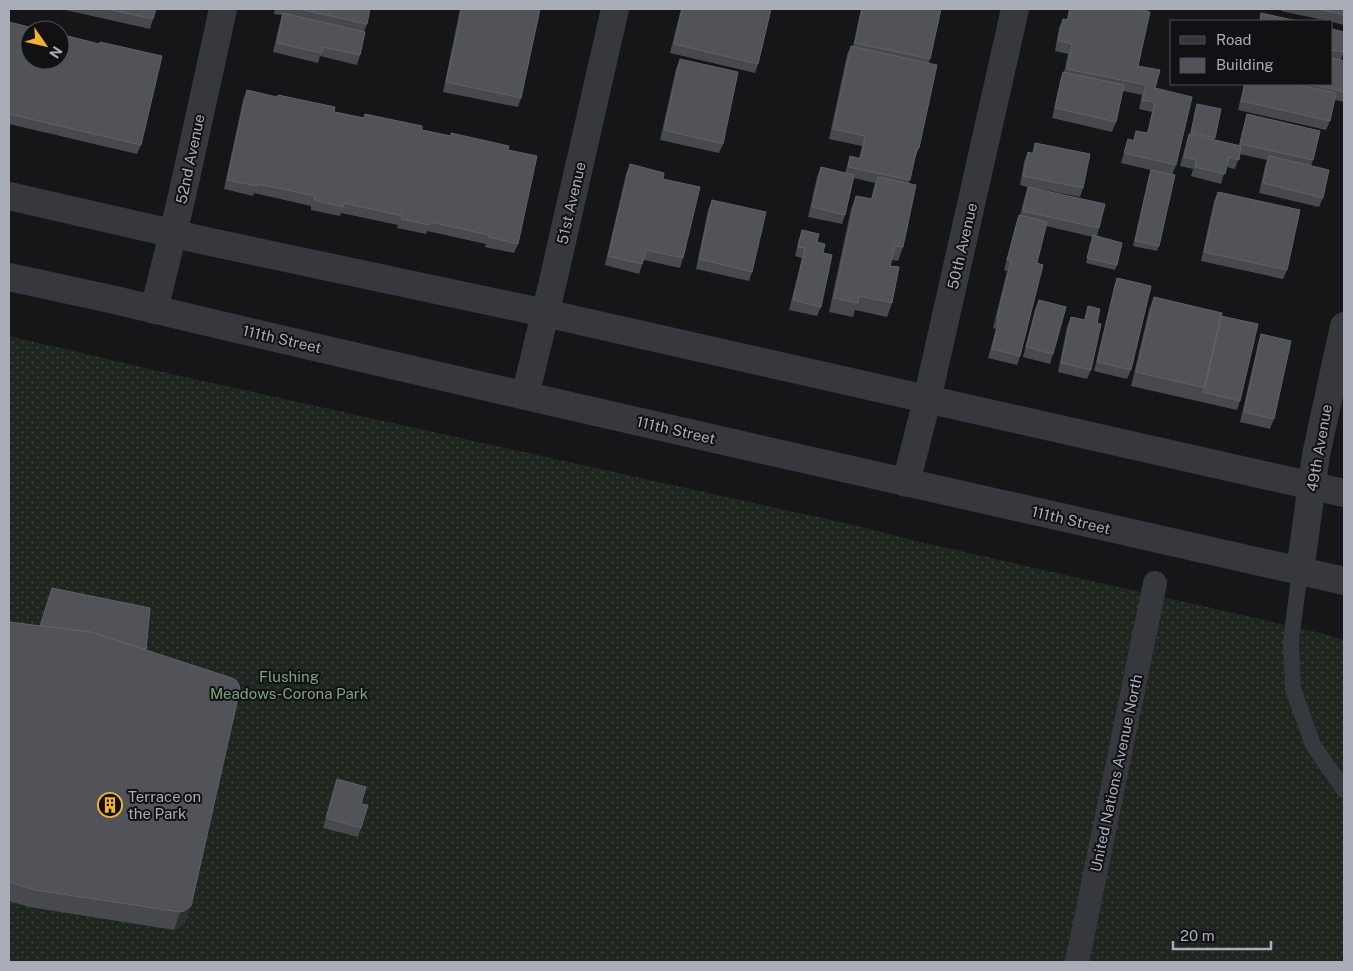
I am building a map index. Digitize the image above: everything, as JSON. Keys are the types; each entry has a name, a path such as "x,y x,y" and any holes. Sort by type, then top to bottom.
{"street":[{"name":"52nd Avenue","path":"154,310 173,234 223,9"},
{"name":"51st Avenue","path":"525,396 614,9"},
{"name":"50th Avenue","path":"906,483 927,400 1015,9"},
{"path":"9,196 173,234 545,313 1344,493"},
{"name":"111th Street","path":"9,277 1344,582"},
{"name":"49th Avenue","path":"1300,571 1316,455 1344,326"},
{"name":"United Nations Avenue North","path":"1078,962 1155,583"}],"lane":[{"path":"1300,571 1291,640 1293,689 1313,746 1344,790"}],"green space":[{"name":"Flushing Meadows-Corona Park","path":"9,336 154,370 858,526 1321,633 1344,640 1344,962 9,962"}],"building":[{"path":"107,9 156,9 153,19"},
{"path":"299,9 370,9 367,24"},
{"path":"462,9 540,9 521,98 446,82"},
{"path":"682,9 771,9 758,64 674,44"},
{"path":"862,9 941,9 930,59 855,43"},
{"path":"1070,9 1135,9 1150,12 1138,66 1160,70 1155,88 1192,97 1176,165 1124,153 1128,139 1134,141 1136,131 1148,133 1155,102 1142,100 1146,85 1067,69 1072,44 1058,41 1063,19 1068,20"},
{"path":"1318,9 1344,9 1344,15"},
{"path":"283,13 365,32 360,55 323,47 321,53 277,43"},
{"path":"1261,13 1292,20 1260,20"},
{"path":"9,22 20,25 20,70 70,70 70,37 162,56 141,145 9,114"},
{"path":"1333,29 1344,32 1344,52 1333,50"},
{"path":"851,46 937,65 910,180 848,167 850,156 861,159 865,136 833,129"},
{"path":"1333,58 1344,61 1344,92 1314,85 1333,85"},
{"path":"680,59 738,72 723,144 664,130"},
{"path":"1063,72 1124,85 1116,122 1055,108"},
{"path":"1245,85 1299,85 1336,93 1330,121 1241,101"},
{"path":"247,90 335,107 334,112 364,118 365,114 422,126 422,130 451,136 451,133 509,146 508,150 537,156 518,244 489,237 489,235 430,222 429,225 401,219 402,216 344,203 343,207 314,200 315,196 258,184 257,186 227,180"},
{"path":"1197,104 1221,109 1215,138 1191,133"},
{"path":"1247,114 1320,131 1313,160 1240,144"},
{"path":"1189,134 1241,146 1239,160 1229,157 1225,174 1195,167 1196,160 1184,157"},
{"path":"1035,143 1090,154 1083,188 1023,176 1028,152 1034,154"},
{"path":"1269,156 1329,170 1323,198 1263,183"},
{"path":"630,164 664,173 663,179 700,187 683,258 646,250 642,264 608,256"},
{"path":"821,167 854,175 845,215 812,207"},
{"path":"1151,170 1175,175 1159,246 1135,241"},
{"path":"878,177 916,185 903,247 895,246 890,266 899,267 892,303 859,296 858,303 834,298 856,196 872,199"},
{"path":"1028,187 1105,204 1099,228 1023,211"},
{"path":"1218,192 1300,210 1287,270 1204,252"},
{"path":"712,200 766,212 752,272 699,259"},
{"path":"1019,215 1047,222 1037,263 1043,265 1020,356 992,349 999,319 997,318 1011,261 1007,260"},
{"path":"802,230 819,234 817,242 825,244 823,253 832,255 821,307 793,300 805,248 798,247"},
{"path":"1093,235 1122,243 1117,265 1087,258"},
{"path":"1117,278 1151,286 1131,370 1097,362"},
{"path":"1154,297 1222,313 1205,388 1136,372"},
{"path":"1039,300 1066,307 1053,354 1026,347"},
{"path":"1088,306 1100,309 1097,323 1101,324 1091,370 1061,363 1071,317 1085,320"},
{"path":"1221,316 1258,324 1240,401 1203,392"},
{"path":"1261,334 1291,341 1274,419 1244,412"},
{"path":"52,588 150,608 146,650 91,632 40,626"},
{"name":"Terrace on the Park","path":"9,622 91,632 236,680 240,689 191,906 184,911 180,912 35,890 9,882"},
{"path":"337,779 366,787 361,804 368,805 361,828 326,818"}],"place":[{"name":"Terrace on the Park","path":"110,805"}]}
